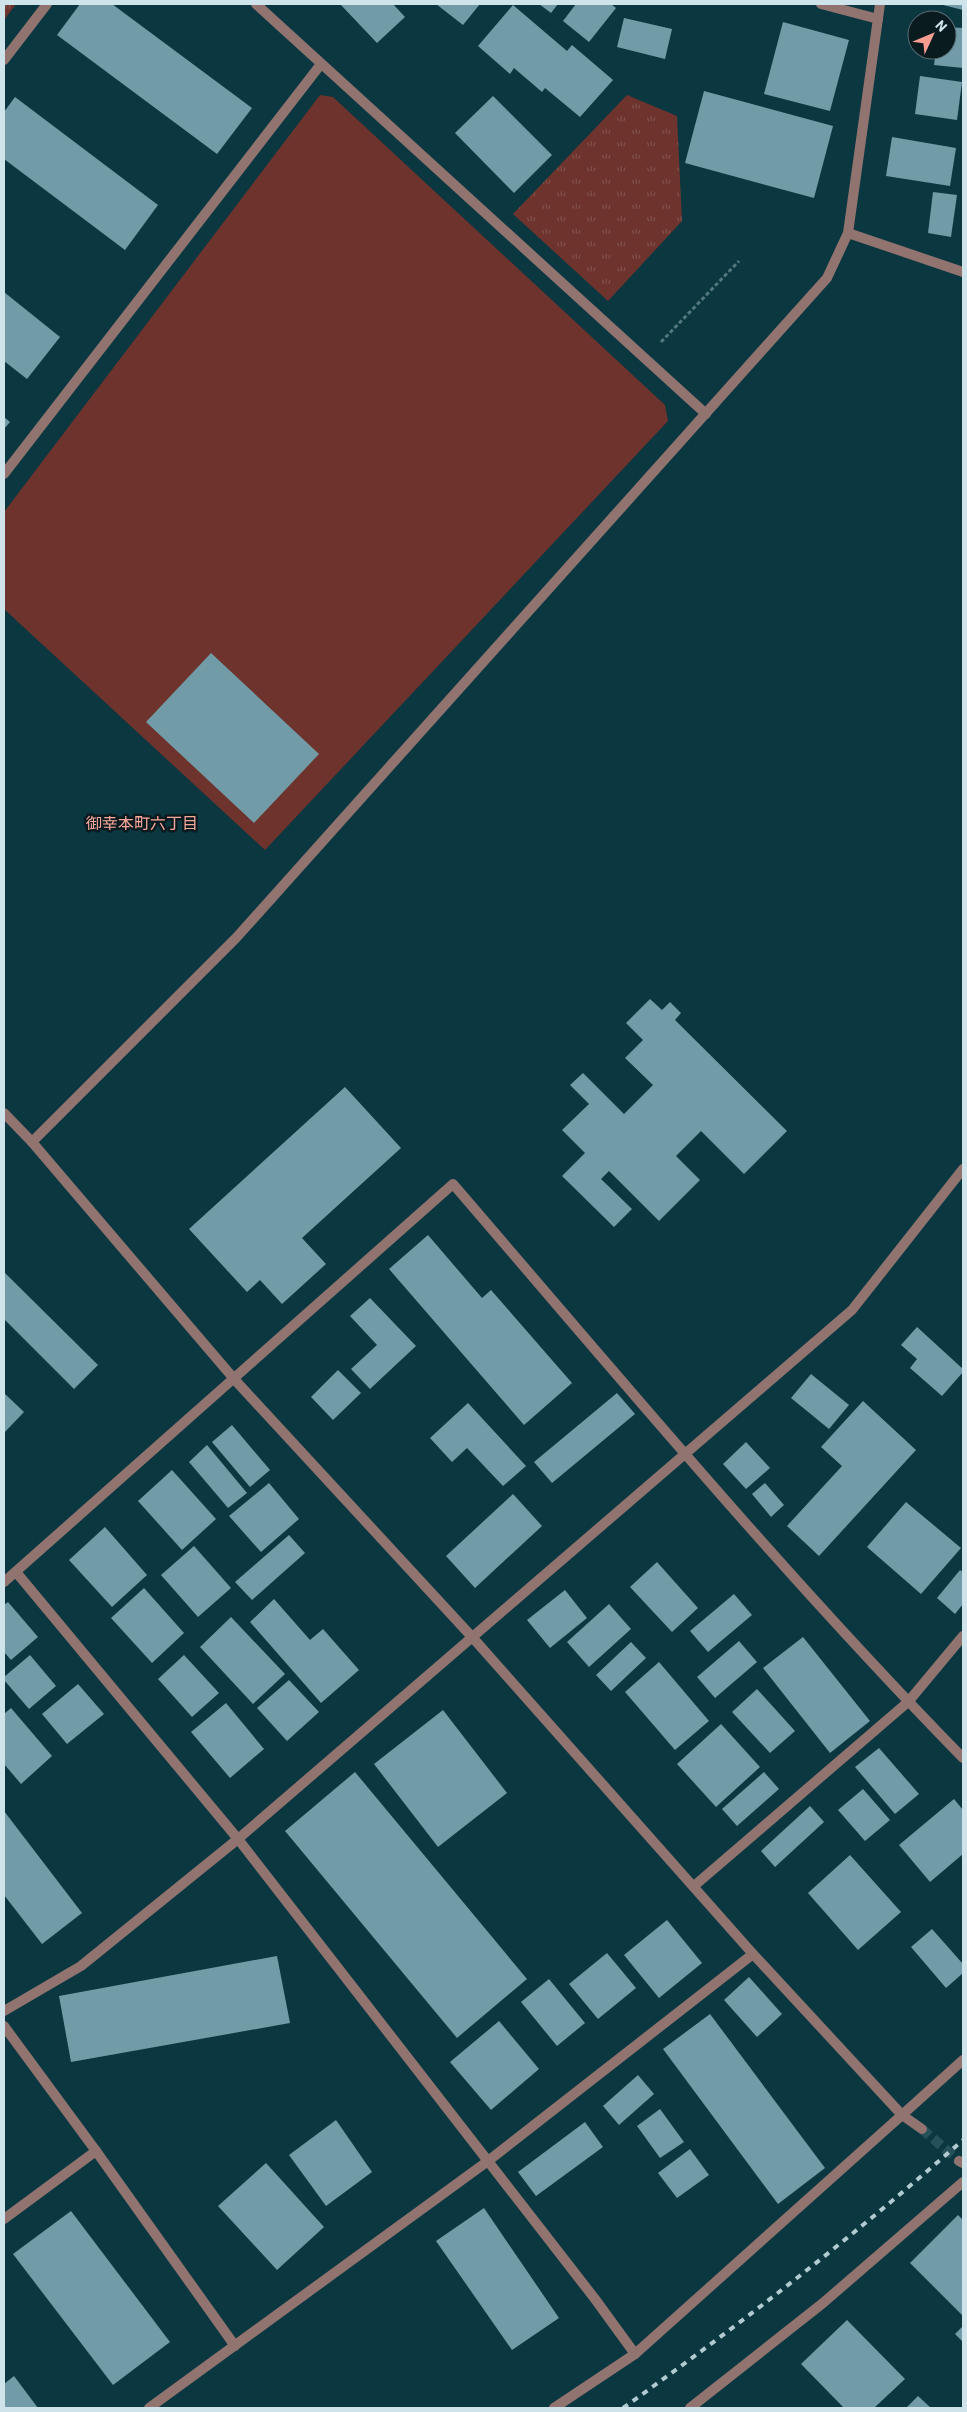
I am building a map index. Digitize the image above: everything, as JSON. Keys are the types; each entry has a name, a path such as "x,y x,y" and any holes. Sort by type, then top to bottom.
{"street":[{"path":"4,60 47,4"},
{"path":"256,4 706,414"},
{"path":"821,4 878,19"},
{"path":"32,1142 236,938 827,278 848,233 880,4"},
{"path":"4,474 321,64"},
{"path":"848,233 963,272"},
{"path":"4,1114 32,1142 234,1380 473,1638 753,1954 902,2115 922,2129"},
{"path":"4,2011 81,1966 238,1839 686,1455 852,1310 963,1169"},
{"path":"4,1582 454,1184 686,1455 908,1702 963,1758"},
{"path":"16,1572 238,1839 635,2354"},
{"path":"694,1886 908,1702 963,1636"},
{"path":"150,2408 488,2161 753,1954"},
{"path":"4,2026 235,2346"},
{"path":"554,2408 635,2354 963,2060"},
{"path":"4,2219 96,2151"},
{"path":"690,2408 700,2405 823,2303 963,2182"}],"path":[{"path":"645,359 739,261"}],"green space":[{"path":"4,4 16,4 4,20"},
{"path":"320,95 333,97 665,405 668,421 265,850 4,609 4,512"},
{"path":"627,95 677,116 682,221 608,301 513,214"}],"building":[{"path":"80,4 112,4 252,108 217,154 57,35"},
{"path":"340,4 393,4 405,17 377,43"},
{"path":"436,4 480,4 463,25"},
{"path":"539,4 558,4 551,13"},
{"path":"576,4 611,4 616,8 589,42 563,21"},
{"path":"939,4 963,4 963,10"},
{"path":"513,5 567,51 572,45 613,80 580,117 545,88 542,92 514,68 510,74 478,46"},
{"path":"624,18 672,29 665,59 617,47"},
{"path":"783,22 849,40 830,111 764,94"},
{"path":"957,28 963,28 963,68 934,65 935,60 957,60"},
{"path":"920,76 962,82 957,120 915,114"},
{"path":"704,91 833,126 814,198 685,163"},
{"path":"493,96 552,155 514,193 455,133"},
{"path":"15,97 158,205 125,250 4,159 4,112"},
{"path":"892,137 956,148 950,186 886,176"},
{"path":"933,192 957,195 951,237 928,233"},
{"path":"4,292 60,337 27,379 4,361"},
{"path":"4,417 10,422 4,429"},
{"path":"211,653 319,754 254,823 146,722"},
{"path":"650,999 662,1010 670,1002 681,1013 675,1020 787,1131 744,1174 701,1131 676,1156 700,1180 659,1221 609,1171 601,1179 632,1209 614,1227 562,1176 585,1153 562,1130 589,1104 570,1085 583,1073 624,1114 653,1085 625,1058 643,1040 626,1023"},
{"path":"345,1087 401,1148 302,1238 326,1264 282,1304 260,1280 247,1292 189,1229"},
{"path":"428,1235 482,1298 491,1290 572,1383 524,1425 389,1269"},
{"path":"4,1272 98,1365 74,1389 4,1319"},
{"path":"370,1298 416,1346 370,1389 351,1369 377,1345 350,1316"},
{"path":"917,1327 963,1369 963,1372 942,1396 910,1368 917,1359 901,1345"},
{"path":"338,1370 361,1393 333,1420 311,1397"},
{"path":"811,1374 849,1405 829,1429 791,1398"},
{"path":"4,1393 24,1412 4,1433"},
{"path":"617,1393 635,1414 552,1483 534,1462"},
{"path":"863,1401 916,1450 819,1556 787,1526 842,1466 821,1447"},
{"path":"468,1403 526,1466 503,1486 467,1448 452,1462 430,1438"},
{"path":"232,1425 270,1470 250,1487 212,1442"},
{"path":"746,1442 770,1468 746,1489 723,1464"},
{"path":"207,1445 247,1493 228,1508 189,1462"},
{"path":"172,1470 216,1519 182,1550 138,1501"},
{"path":"269,1483 299,1519 261,1552 229,1516"},
{"path":"765,1483 784,1505 771,1517 752,1494"},
{"path":"513,1494 542,1526 475,1588 446,1556"},
{"path":"906,1502 961,1548 921,1594 867,1547"},
{"path":"105,1527 147,1575 112,1607 69,1560"},
{"path":"289,1535 305,1553 252,1600 235,1582"},
{"path":"194,1546 231,1588 198,1617 161,1575"},
{"path":"657,1562 698,1608 672,1632 630,1587"},
{"path":"960,1570 963,1572 963,1604 955,1614 937,1598"},
{"path":"144,1588 184,1633 152,1663 111,1618"},
{"path":"565,1590 587,1618 550,1648 527,1620"},
{"path":"734,1594 752,1615 708,1652 690,1631"},
{"path":"274,1599 310,1640 323,1629 359,1670 321,1703 250,1622"},
{"path":"8,1602 38,1637 11,1660 4,1652 4,1605"},
{"path":"609,1604 631,1629 589,1667 567,1642"},
{"path":"231,1617 285,1674 253,1704 200,1647"},
{"path":"803,1637 870,1721 830,1753 763,1668"},
{"path":"739,1641 757,1662 715,1698 697,1677"},
{"path":"631,1642 646,1658 611,1691 596,1675"},
{"path":"30,1655 56,1686 29,1709 4,1680 4,1677"},
{"path":"184,1655 219,1693 192,1717 158,1679"},
{"path":"659,1662 709,1721 675,1750 625,1692"},
{"path":"289,1680 319,1712 287,1741 257,1708"},
{"path":"78,1684 104,1714 67,1744 42,1714"},
{"path":"757,1689 795,1731 770,1753 732,1712"},
{"path":"226,1703 264,1749 230,1778 191,1732"},
{"path":"11,1708 52,1756 21,1784 4,1764 4,1714"},
{"path":"443,1710 507,1793 438,1847 374,1764"},
{"path":"721,1724 760,1767 716,1807 677,1764"},
{"path":"879,1748 919,1794 895,1814 855,1767"},
{"path":"355,1772 527,1979 457,2038 285,1831"},
{"path":"764,1772 779,1789 737,1826 722,1809"},
{"path":"863,1789 890,1820 865,1841 838,1810"},
{"path":"954,1799 963,1810 963,1854 930,1882 899,1845"},
{"path":"810,1806 824,1822 775,1867 761,1851"},
{"path":"4,1811 82,1913 42,1944 4,1895"},
{"path":"850,1855 901,1912 858,1950 808,1893"},
{"path":"667,1920 702,1963 659,1998 624,1955"},
{"path":"932,1929 963,1964 963,1973 946,1988 911,1947"},
{"path":"607,1953 636,1988 598,2019 569,1984"},
{"path":"277,1956 290,2023 71,2062 59,1996"},
{"path":"749,1977 782,2014 757,2037 724,2000"},
{"path":"549,1979 585,2023 557,2046 521,2002"},
{"path":"710,2014 825,2168 778,2204 663,2049"},
{"path":"499,2021 539,2069 491,2110 450,2062"},
{"path":"638,2075 654,2094 619,2125 603,2106"},
{"path":"660,2109 684,2142 660,2158 637,2126"},
{"path":"336,2120 372,2172 326,2206 289,2155"},
{"path":"585,2122 603,2147 536,2196 518,2172"},
{"path":"690,2149 709,2175 677,2198 658,2173"},
{"path":"266,2163 324,2227 277,2270 218,2206"},
{"path":"484,2208 559,2318 512,2350 436,2241"},
{"path":"71,2211 170,2342 113,2385 13,2254"},
{"path":"958,2215 963,2220 963,2316 910,2263"},
{"path":"847,2320 905,2379 874,2408 844,2408 801,2364"},
{"path":"963,2326 963,2342 955,2334"},
{"path":"14,2376 38,2408 4,2408 4,2384"},
{"path":"918,2396 931,2408 906,2408"}],"tunnel":[{"path":"922,2129 959,2161"}],"railway":[{"path":"623,2408 797,2278 963,2140"}],"district":[{"name":"御幸本町六丁目","path":"142,823"}]}
